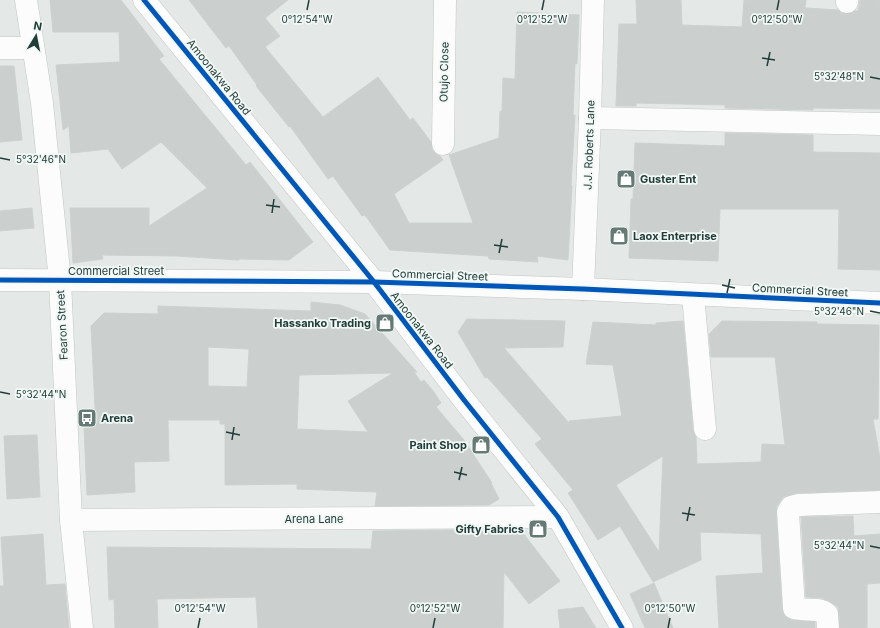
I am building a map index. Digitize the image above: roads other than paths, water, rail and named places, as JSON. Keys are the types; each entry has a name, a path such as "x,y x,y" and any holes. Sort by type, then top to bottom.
{"street":[{"name":"Fearon Street","path":"26,0 42,103 60,281 71,520 82,628"},
{"name":"Amoonakwa Road","path":"144,0 374,282 464,400 558,517 622,628"},
{"name":"Otujo Close","path":"443,144 445,0"},
{"name":"J.J. Roberts Lane","path":"583,289 594,0"},
{"path":"0,48 33,48"},
{"path":"590,118 880,124"},
{"name":"Commercial Street","path":"0,280 374,282 583,289 880,303"},
{"path":"693,295 705,429"},
{"path":"828,628 827,614 823,611 801,610 794,608 788,512 791,507 799,505 880,502"},
{"name":"Arena Lane","path":"71,520 558,517"}],"place":[{"name":"Guster Ent","path":"626,179"},
{"name":"Laox Enterprise","path":"619,236"},
{"name":"Hassanko Trading","path":"385,323"},
{"name":"Arena","path":"87,418"},
{"name":"Paint Shop","path":"481,445"},
{"name":"Gifty Fabrics","path":"538,529"}]}
